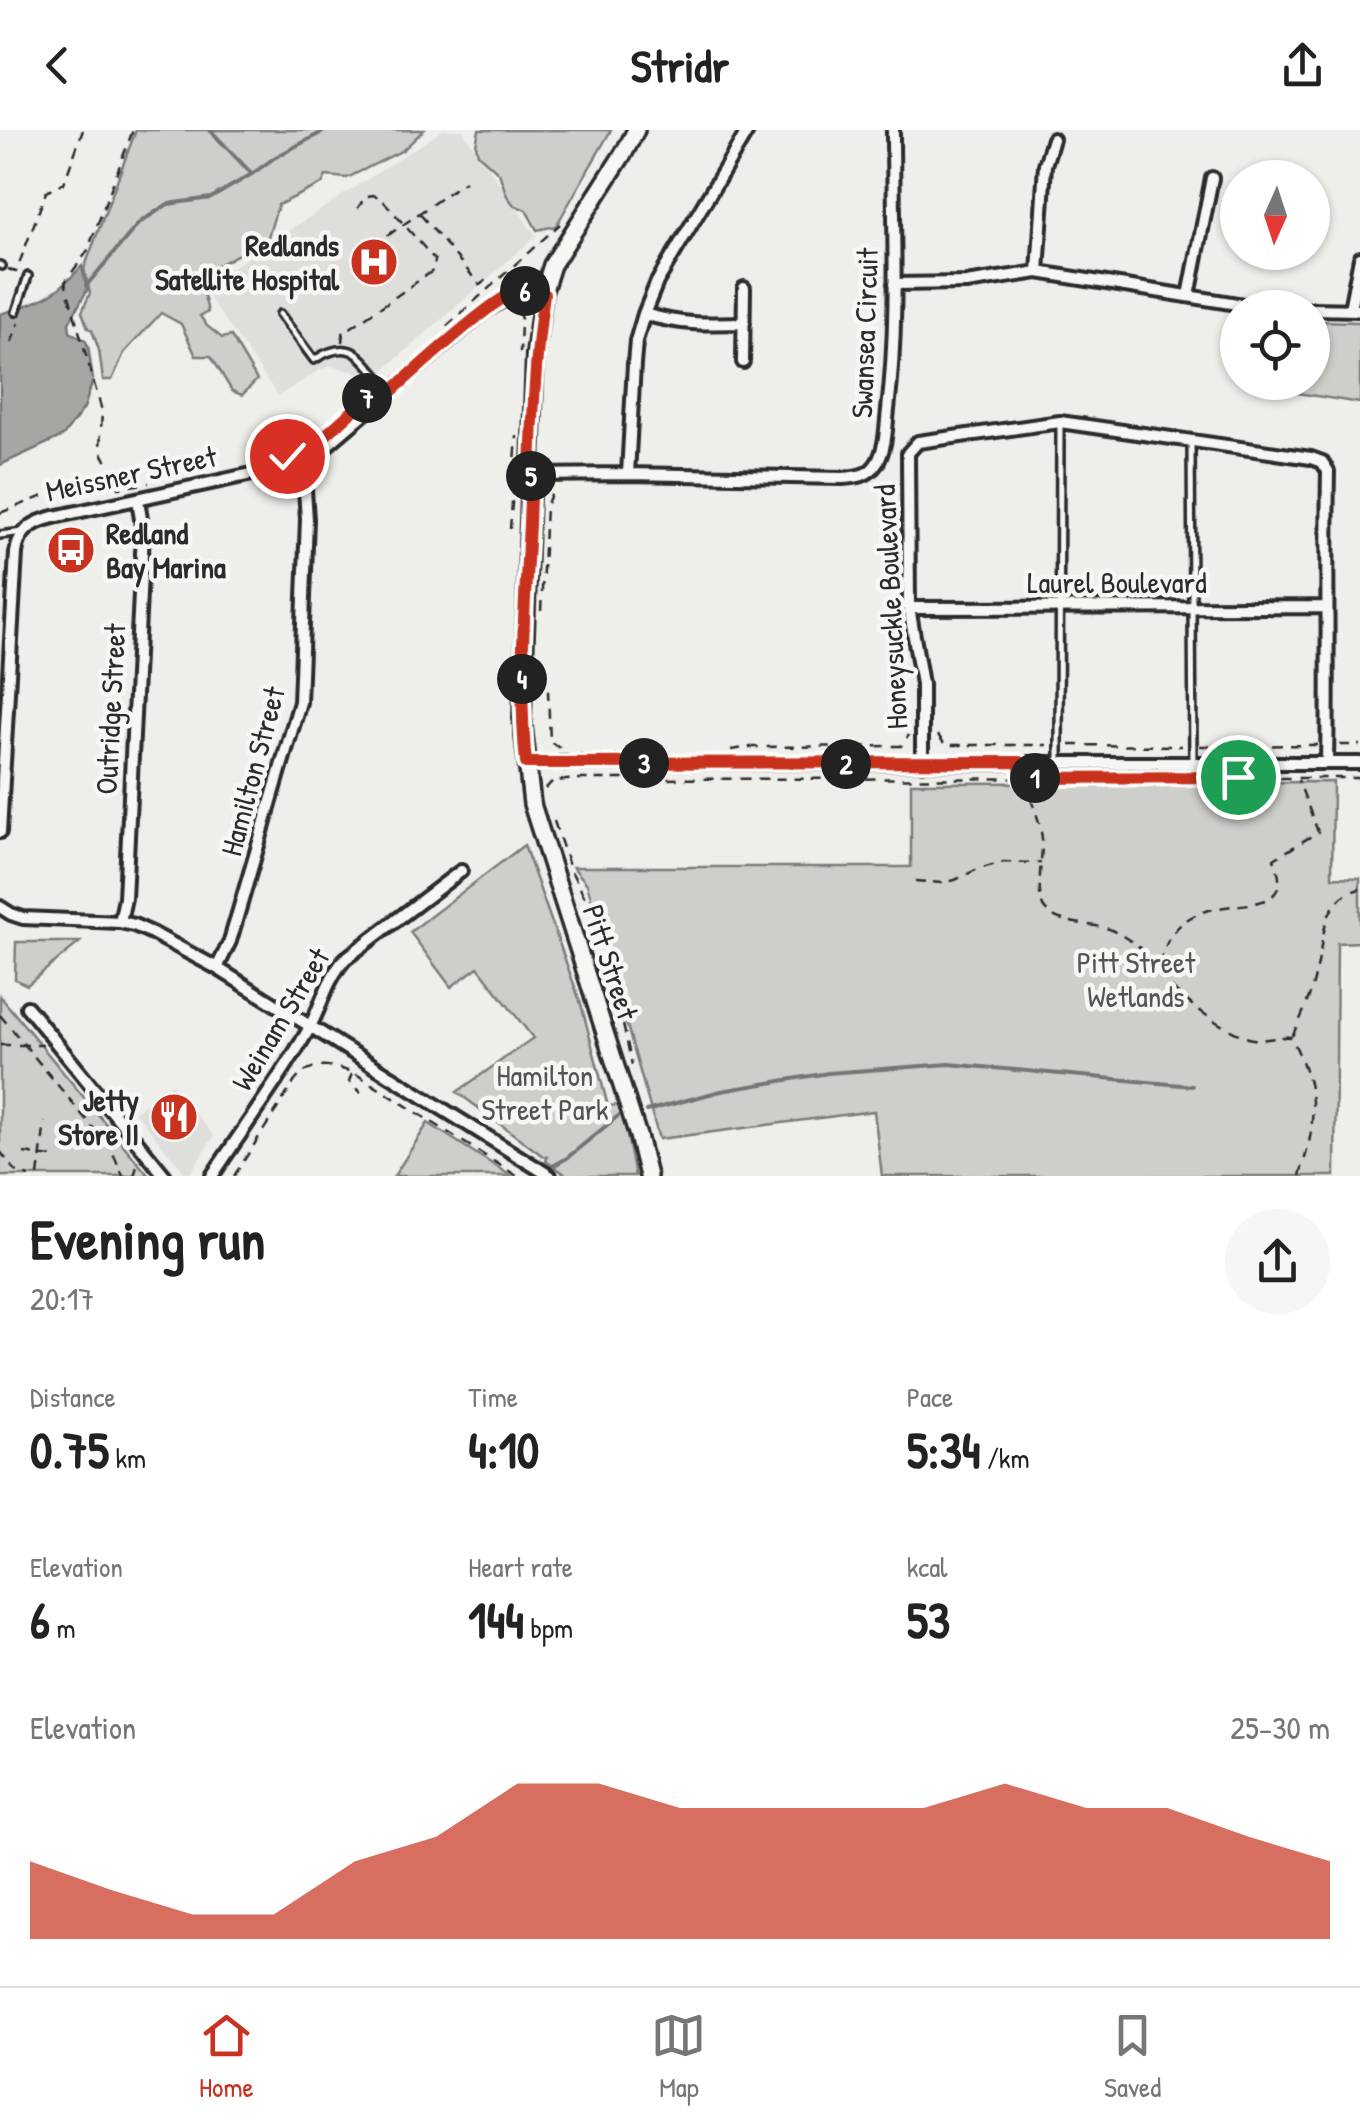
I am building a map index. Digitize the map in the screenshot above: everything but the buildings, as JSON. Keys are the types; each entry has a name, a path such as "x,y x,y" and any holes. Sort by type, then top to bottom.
{"street":[{"path":"636,130 552,264 544,294 535,354 522,666 526,763 1360,763"},
{"path":"628,474 636,341 644,314 657,282 748,130"},
{"name":"Swansea Circuit","path":"531,476 844,478 861,476 873,469 883,446 892,378 893,130"},
{"path":"1038,272 1045,166 1053,139"},
{"path":"1189,296 1212,178"},
{"path":"1355,309 1360,258"},
{"path":"894,284 966,284 1038,272 1220,301"},
{"path":"743,362 744,288"},
{"name":"Meissner Street","path":"22,532 41,520 261,472 317,454 485,311 519,290 544,294"},
{"path":"644,314 678,324 744,324"},
{"name":"Honeysuckle Boulevard","path":"922,764 922,684 909,608 908,453 918,442 1060,422 1322,462 1328,471 1327,762"},
{"name":"Hamilton Street","path":"217,968 230,942 300,702 307,519 300,461"},
{"name":"Outridge Street","path":"120,922 125,898 143,533 138,499"},
{"path":"0,832 16,553 22,532"},
{"name":"Laurel Boulevard","path":"909,608 1326,607"},
{"name":"Pitt Street","path":"526,763 532,804 549,862 648,1176"},
{"name":"Weinam Street","path":"212,1176 310,1027 329,980 344,959 461,871"},
{"path":"0,906 23,918 134,924 217,968 550,1176"},
{"path":"27,1007 165,1176"}],"lane":[{"path":"16,312 28,276"},
{"path":"280,314 314,360 331,350 350,349 392,391"},
{"path":"1058,762 1060,422"},
{"path":"1191,439 1192,762"},
{"path":"0,534 22,532"}],"path":[{"path":"1,265 16,272 46,192 64,182 83,130"},
{"path":"133,130 92,240 82,262 65,282 102,410 100,449 118,488 162,480"},
{"path":"373,246 465,181"},
{"path":"341,349 343,333 434,270 435,260 380,197 365,197 358,208"},
{"path":"419,213 480,285 485,281 490,287"},
{"path":"440,332 564,220"},
{"path":"500,278 504,285"},
{"path":"518,310 520,356"},
{"path":"510,528 517,428"},
{"path":"0,514 64,488 115,477"},
{"path":"541,615 546,506 552,492"},
{"path":"538,673 548,691 550,742 568,752"},
{"path":"727,752 750,747 901,746 909,735"},
{"path":"938,735 950,746 1360,746"},
{"path":"1021,778 1035,808 1042,838 1041,898 1045,908 1056,917 1110,930 1150,954 1174,990 1222,1026 1245,1038 1291,1037"},
{"path":"1159,967 1163,948 1175,929 1194,915 1217,907 1263,901 1276,894 1279,884 1274,858 1318,832 1297,778"},
{"path":"545,790 553,781 579,779 1360,778"},
{"path":"554,822 570,869 591,909 622,1015 634,1076"},
{"path":"914,881 942,883 1004,862 1042,863"},
{"path":"1291,1037 1315,978 1328,917 1338,900 1360,889"},
{"path":"0,1014 112,1151 124,1176"},
{"path":"1291,1037 1307,1069 1312,1105 1310,1137 1300,1176"},
{"path":"0,1045 57,1046"},
{"path":"336,1067 342,1058"},
{"path":"234,1176 299,1075 318,1065 352,1073 517,1176"},
{"path":"352,1073 349,1080 360,1093"},
{"path":"38,1176 45,1122"},
{"path":"0,1151 17,1174 30,1176"},
{"path":"24,1153 58,1158"}],"shaded area":[{"name":"Redlands Satellite Hospital","path":"443,130 462,130 536,236 367,385 355,372 331,366 278,396 202,287"},
{"path":"82,266 87,290 69,323 70,332 88,346 93,380 84,408 63,436 0,465 0,314 45,298"},
{"path":"171,1084 214,1136 186,1174 135,1112"}],"green space":[{"path":"136,130 424,130 403,150 347,178 326,176 322,184 278,205 268,237 214,268 202,287 208,312 200,316 222,338 231,336 257,380 242,395 232,391 211,356 196,356 181,324 161,313 124,353 112,380 103,380 99,350 82,312 90,293 84,269"},
{"path":"479,130 611,130 556,226 537,230 526,210 514,205 507,196 499,173 478,154"},
{"path":"1330,321 1360,322 1360,403 1330,398"},
{"name":"Pitt Street Wetlands","path":"1333,782 1332,877 1360,878 1360,942 1337,943 1335,1176 882,1176 874,1111 659,1139 587,884 573,867 911,867 911,783"},
{"name":"Hamilton Street Park","path":"524,845 581,1004 608,1106 618,1105 625,1125 635,1176 568,1176 457,1092 533,1038 478,967 451,987 410,932"},
{"path":"16,942 80,942 27,985 15,979"},
{"path":"0,996 149,1176 0,1176"},
{"path":"428,1123 511,1176 394,1176"}],"waterway":[{"path":"210,130 251,173"},
{"path":"86,286 139,223 168,204 211,198 326,130"},
{"path":"646,1111 721,1091 828,1073 949,1064 1192,1086"},
{"path":"553,1166 618,1116"}],"place":[{"name":"Redlands Satellite Hospital","path":"374,262"},
{"name":"Redland Bay Marina","path":"71,550"},
{"name":"Jetty Store II","path":"174,1117"}],"route":[{"path":"287,456 318,442 384,383 392,391 510,294 519,290 544,294 535,354 522,666 526,763 1020,762 1021,778 1238,777"}]}
